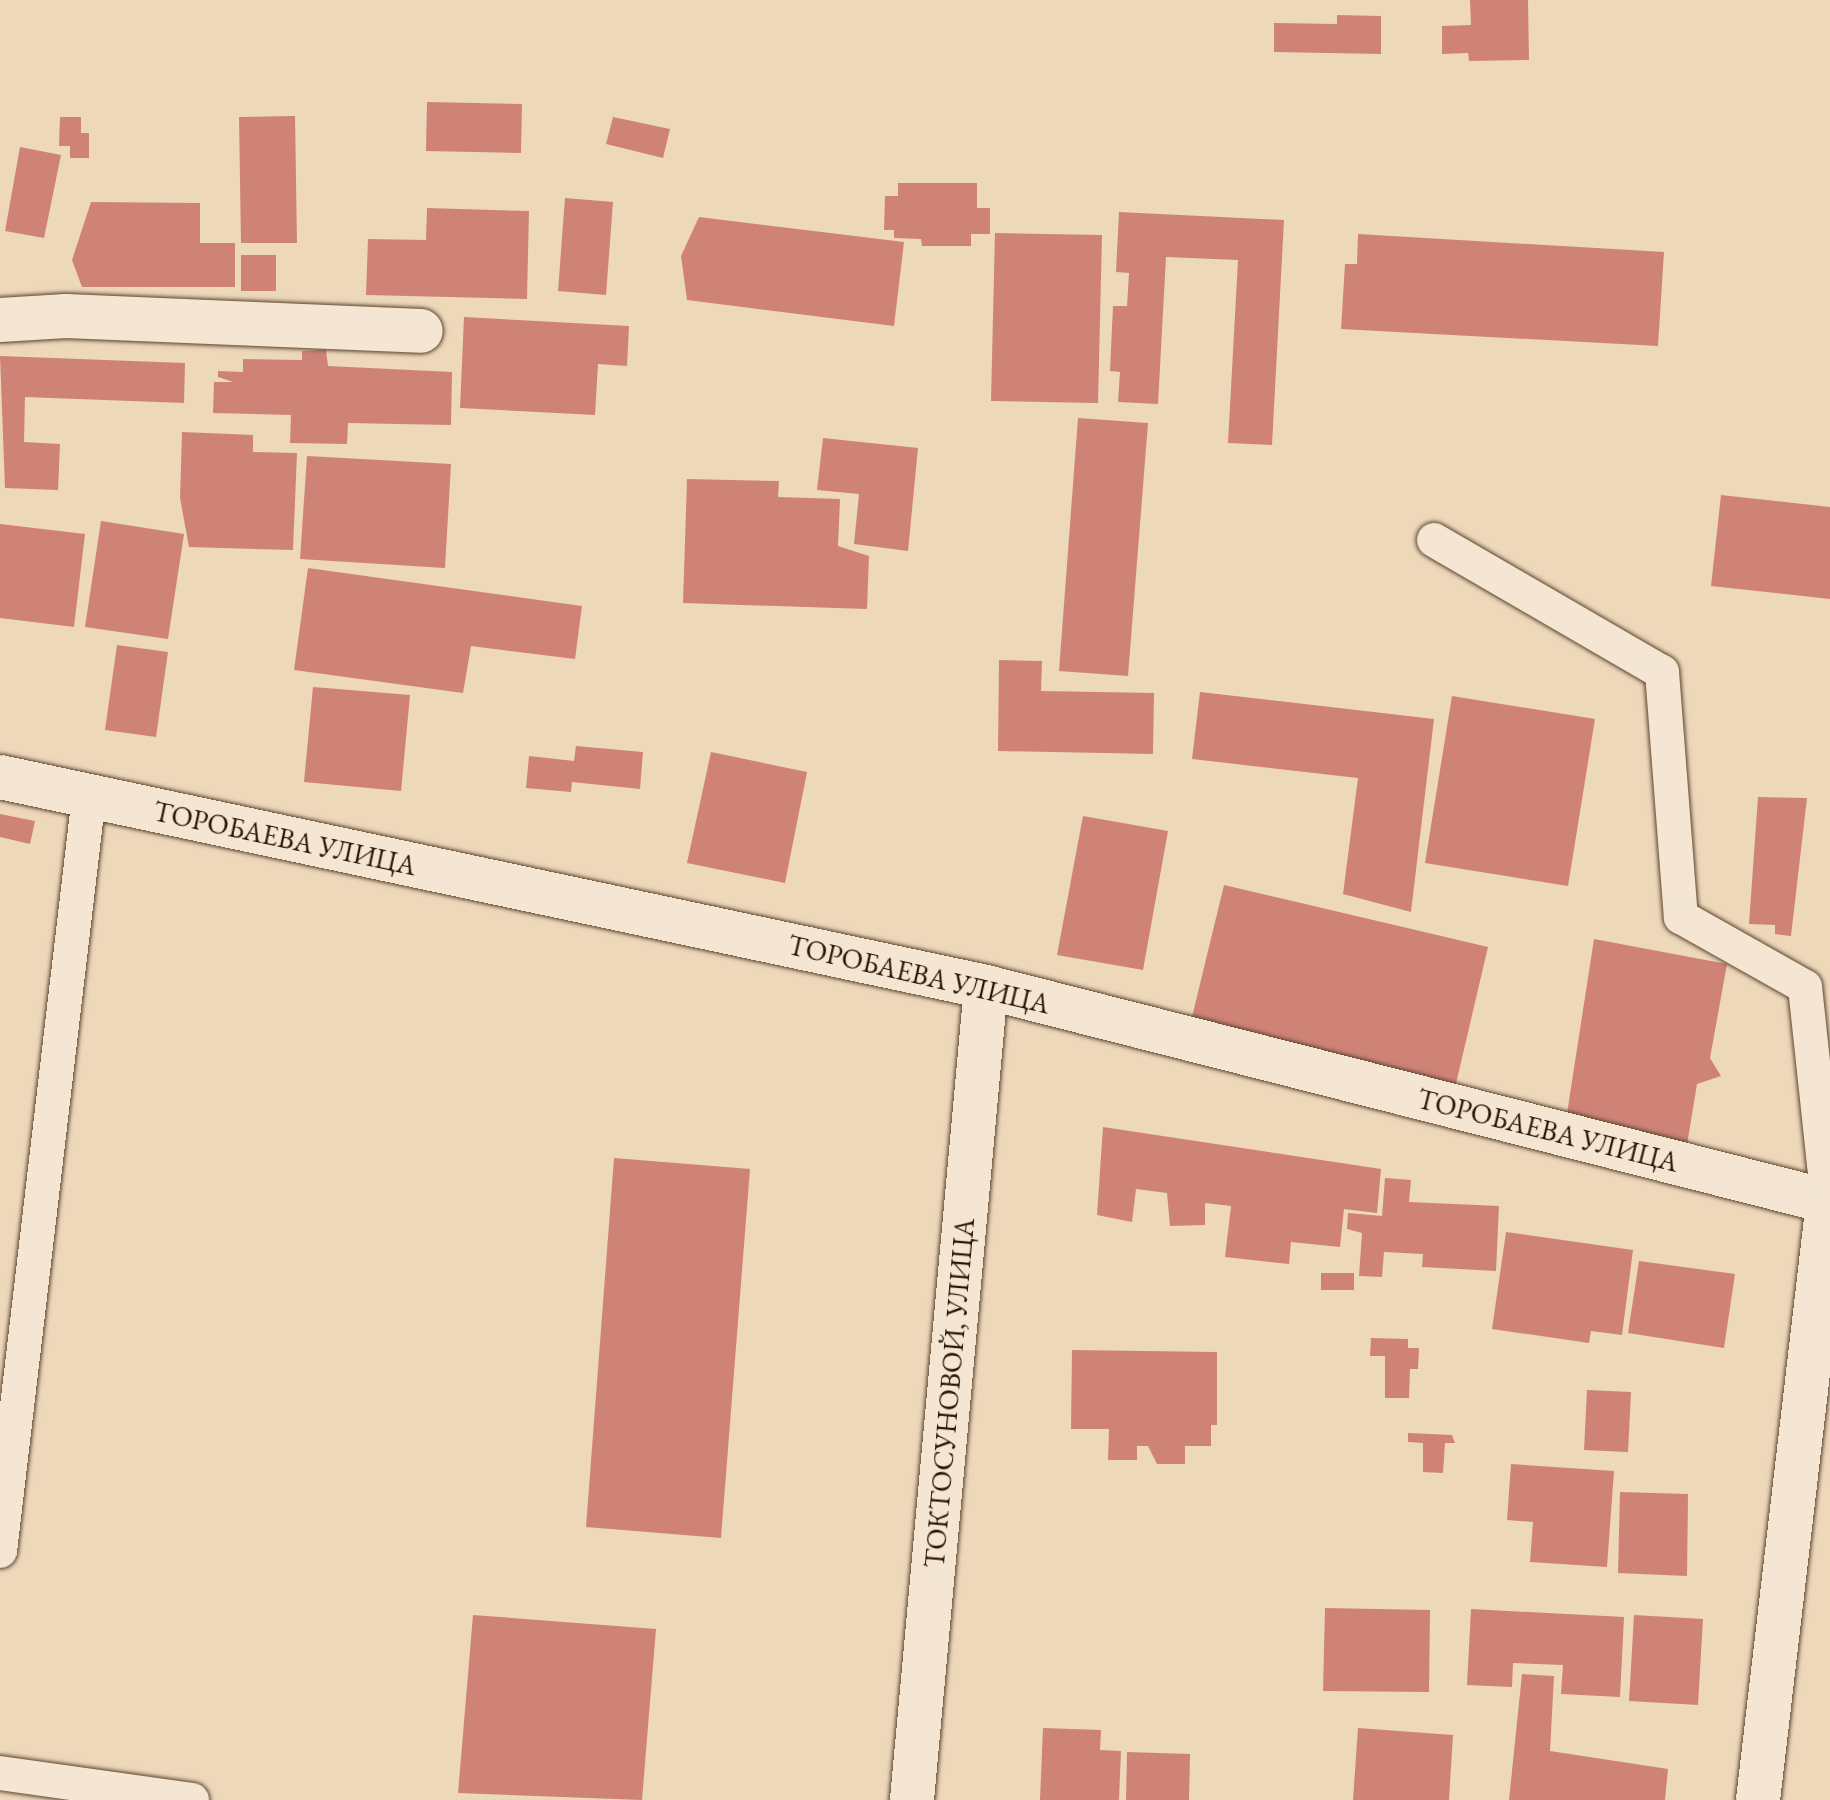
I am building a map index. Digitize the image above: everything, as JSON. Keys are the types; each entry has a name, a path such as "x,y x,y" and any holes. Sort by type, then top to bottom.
{"street":[{"path":"0,320 66,316 421,331"},
{"name":"ТОРОБАЕВА УЛИЦА","path":"0,777 986,987 1829,1202"},
{"name":"ТОКТОСУНОВОЙ, УЛИЦА","path":"912,1800 986,987"},
{"path":"1758,1800 1829,1202"}],"lane":[{"path":"1434,540 1662,672 1681,917 1805,987 1829,1202"},
{"path":"0,1551 89,796"},
{"path":"0,1773 192,1800"}],"building":[{"path":"1470,0 1528,0 1529,60 1469,61 1468,53 1442,54 1442,26 1471,25"},
{"path":"1337,15 1381,16 1381,54 1274,52 1274,23 1337,24"},
{"path":"427,102 522,104 521,153 426,151"},
{"path":"295,116 297,243 241,243 239,117"},
{"path":"60,117 81,117 81,133 89,133 89,158 70,158 70,146 59,146"},
{"path":"613,117 670,129 663,158 606,144"},
{"path":"20,147 61,155 44,238 5,231"},
{"path":"898,183 977,183 977,208 990,208 990,234 971,234 971,246 922,246 921,239 894,238 894,230 884,230 885,196 898,196"},
{"path":"565,198 613,202 606,295 558,291"},
{"path":"91,202 200,203 200,243 235,243 235,287 82,287 72,260"},
{"path":"427,208 529,211 527,299 366,295 368,239 426,240"},
{"path":"1119,212 1284,220 1272,445 1228,443 1238,260 1166,257 1158,404 1118,402 1120,372 1110,371 1113,306 1127,306 1129,273 1116,272"},
{"path":"699,217 904,242 894,326 687,300 681,256"},
{"path":"995,233 1102,235 1098,403 991,401"},
{"path":"1358,234 1664,252 1658,346 1341,329 1345,264 1357,264"},
{"path":"241,255 276,255 276,291 241,291"},
{"path":"464,317 629,326 627,366 598,364 595,415 460,408"},
{"path":"326,350 328,366 452,372 451,425 348,423 347,444 290,443 291,415 213,413 214,382 233,382 218,377 218,371 243,372 243,359 302,360 302,351"},
{"path":"0,356 185,363 184,403 25,397 24,442 60,444 58,490 5,488"},
{"path":"1078,418 1148,423 1128,676 1059,671"},
{"path":"182,432 253,435 253,452 297,453 293,550 189,547 180,498"},
{"path":"823,438 918,448 908,551 854,544 859,494 817,490"},
{"path":"307,456 451,464 445,568 300,559"},
{"path":"687,479 779,481 778,497 840,499 838,546 869,556 867,609 683,603"},
{"path":"1721,495 1830,507 1830,599 1711,586"},
{"path":"101,521 184,534 168,639 85,627"},
{"path":"0,524 85,534 74,627 0,618"},
{"path":"308,568 582,606 575,659 471,646 463,693 294,670"},
{"path":"117,645 168,652 156,737 105,730"},
{"path":"999,660 1042,661 1041,691 1154,693 1153,754 998,751"},
{"path":"313,687 410,695 401,791 304,782"},
{"path":"1200,692 1434,719 1411,912 1343,894 1358,778 1192,759"},
{"path":"1452,696 1595,719 1568,886 1425,863"},
{"path":"576,746 643,752 640,789 572,782 571,792 526,788 529,756 574,761"},
{"path":"711,752 807,772 785,883 687,863"},
{"path":"1758,797 1807,798 1791,936 1775,934 1775,925 1749,924"},
{"path":"0,814 35,821 30,844 0,837"},
{"path":"1083,816 1168,831 1143,970 1057,955"},
{"path":"1224,885 1488,947 1455,1088 1192,1017"},
{"path":"1594,939 1727,964 1710,1058 1721,1076 1697,1084 1687,1145 1566,1120"},
{"path":"1103,1127 1381,1169 1377,1213 1344,1209 1340,1247 1291,1242 1289,1264 1225,1257 1231,1206 1205,1203 1205,1225 1170,1226 1167,1193 1136,1189 1132,1222 1097,1215"},
{"path":"614,1158 750,1169 721,1538 586,1527"},
{"path":"1385,1178 1411,1180 1409,1202 1499,1206 1496,1271 1422,1267 1423,1254 1384,1252 1382,1277 1359,1276 1362,1233 1347,1229 1348,1213 1382,1216"},
{"path":"1506,1232 1633,1250 1622,1335 1591,1331 1589,1343 1492,1329"},
{"path":"1639,1261 1735,1274 1724,1348 1628,1333"},
{"path":"1321,1273 1354,1273 1354,1290 1321,1290"},
{"path":"1371,1338 1408,1339 1408,1348 1419,1348 1418,1369 1410,1369 1409,1398 1385,1398 1385,1356 1370,1356"},
{"path":"1072,1350 1217,1352 1217,1425 1211,1425 1211,1446 1185,1446 1185,1464 1157,1464 1148,1446 1137,1446 1137,1460 1108,1460 1109,1429 1071,1429"},
{"path":"1587,1390 1631,1392 1628,1452 1584,1450"},
{"path":"1408,1433 1452,1435 1455,1443 1445,1443 1443,1473 1423,1472 1423,1443 1408,1442"},
{"path":"1511,1464 1614,1471 1607,1567 1530,1562 1533,1522 1507,1520"},
{"path":"1620,1492 1688,1494 1687,1576 1618,1573"},
{"path":"1325,1608 1430,1610 1429,1692 1323,1691"},
{"path":"1471,1609 1624,1617 1620,1697 1561,1694 1563,1665 1513,1663 1512,1687 1467,1685"},
{"path":"473,1615 656,1629 642,1800 458,1793"},
{"path":"1634,1615 1703,1619 1698,1705 1629,1701"},
{"path":"1522,1674 1554,1676 1550,1751 1668,1769 1665,1800 1509,1800"},
{"path":"1043,1728 1101,1730 1100,1750 1121,1751 1119,1800 1040,1800"},
{"path":"1358,1728 1453,1735 1449,1800 1353,1800"},
{"path":"1127,1752 1190,1754 1189,1800 1126,1800"}]}
